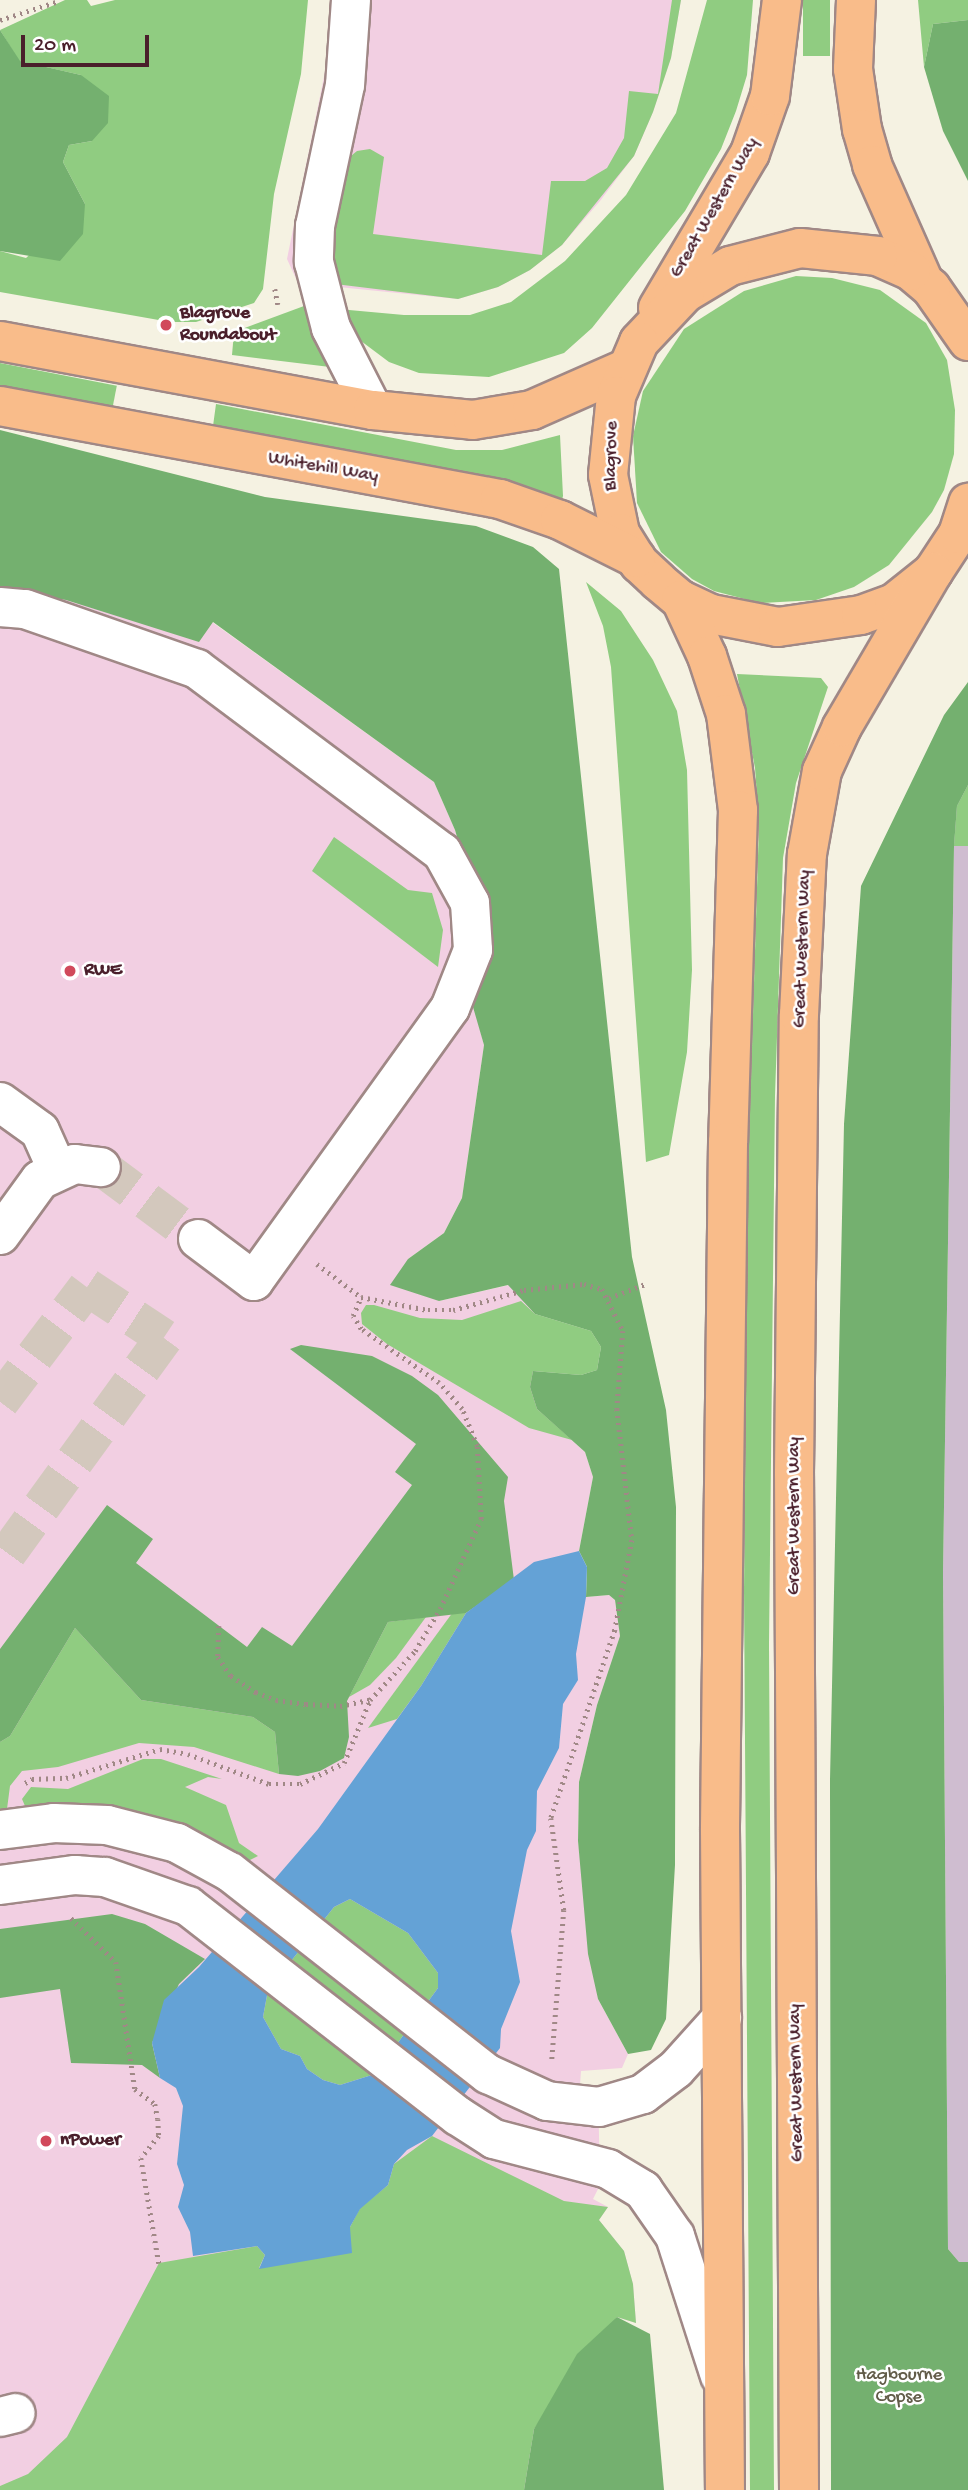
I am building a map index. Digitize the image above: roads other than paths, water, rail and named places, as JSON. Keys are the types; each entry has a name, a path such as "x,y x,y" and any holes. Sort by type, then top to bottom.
{"main road":[{"name":"Great Western Way","path":"647,328 750,153 770,96 782,0"},
{"path":"856,0 853,69 862,129 877,176 945,300"},
{"name":"Blagrove","path":"965,522 933,572 879,610 801,625 755,626 681,600 636,558 614,518 608,475 613,411 625,369 647,328 685,293 715,274 781,251 817,247 860,252 896,263 945,300 968,341"},
{"path":"0,341 373,410 431,418 501,419 625,369"},
{"name":"Whitehill Way","path":"0,406 194,446 500,499 560,520 636,558"},
{"name":"Great Western Way","path":"799,2490 794,1474 799,1015 807,854 815,795 827,760 933,572"},
{"path":"681,600 726,714 738,810 728,1142 720,1830 725,2490"}],"lane":[{"path":"351,0 345,85 314,226 314,262 331,328 373,410"},
{"path":"0,607 25,609 197,669 442,852 470,903 473,950 450,1008 254,1281 198,1239"},
{"path":"0,1102 40,1131 57,1169"},
{"path":"0,1235 40,1180 57,1169 75,1164 101,1167"},
{"path":"9,1829 54,1823 107,1825 177,1843 255,1891 488,2074 547,2101 599,2106 643,2094 676,2069 722,2018"},
{"path":"0,1885 75,1875 106,1877 188,1906 288,1980 458,2116 494,2139 608,2169 643,2190 675,2236 724,2388"}],"water":[{"path":"579,1551 587,1567 586,1597 576,1654 578,1680 563,1704 559,1748 537,1791 536,1831 527,1850 511,1931 520,1982 501,2029 500,2048 432,2136 407,2150 394,2164 388,2185 360,2209 350,2227 352,2253 259,2269 265,2255 257,2246 193,2256 190,2232 178,2207 184,2185 177,2164 183,2106 176,2088 160,2078 152,2043 164,2000 199,1967 318,1829 421,1686 466,1613 534,1562","holes":["350,1899 408,1933 438,1973 438,1988 375,2074 340,2085 323,2080 307,2069 300,2056 281,2049 263,2017 268,1990 334,1907"]}],"tunnel":[{"path":"101,1167 198,1239"},
{"path":"0,1402 87,1287 164,1338 0,1564"}],"place":[{"name":"Blagrove Roundabout","path":"166,325"},
{"name":"RWE","path":"70,971"},
{"name":"nPower","path":"46,2141"}],"park label":[{"name":"Hagbourne Copse","path":"899,2387"}]}
